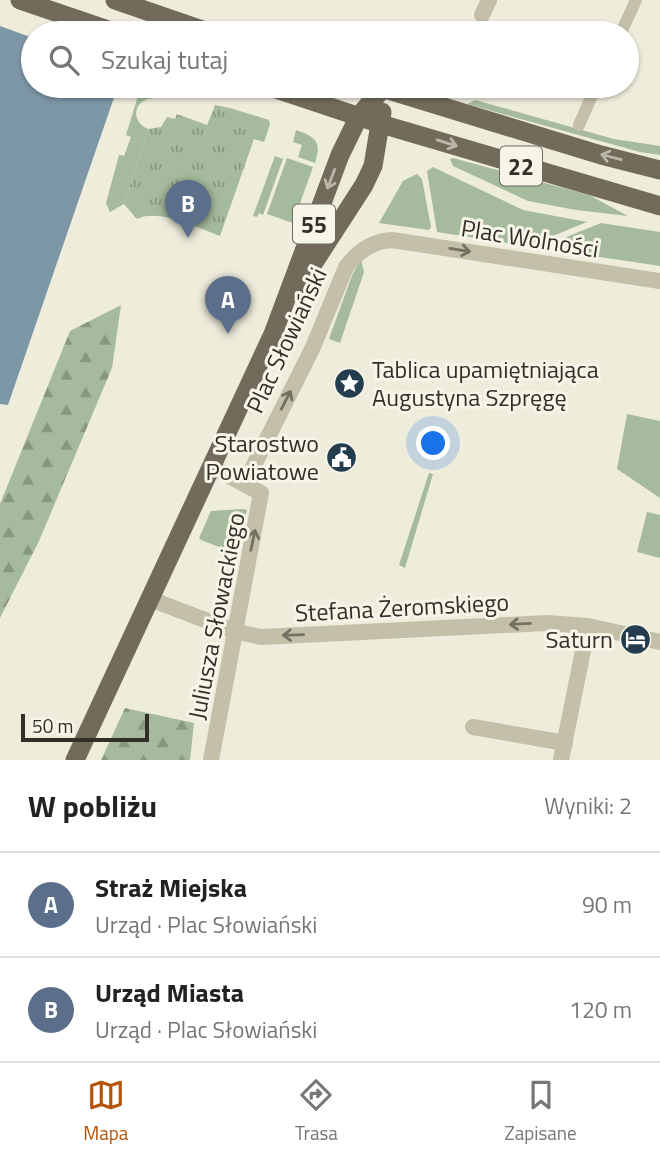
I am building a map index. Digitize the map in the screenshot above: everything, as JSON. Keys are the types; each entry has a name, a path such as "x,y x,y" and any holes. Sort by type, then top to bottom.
{"main road":[{"path":"20,0 82,21"},
{"path":"115,0 176,21"},
{"name":"22","path":"303,98 381,124 660,206"},
{"name":"Plac Słowiański","path":"150,599 273,334 340,155 372,98"},
{"name":"Plac Słowiański","path":"273,334 373,166 381,124 380,98"},
{"name":"22","path":"415,98 601,155 660,170"},
{"name":"55","path":"75,760 150,599"}],"street":[{"path":"482,15 489,0"},
{"path":"626,21 636,0"},
{"path":"579,125 591,98"},
{"name":"Plac Wolności","path":"393,240 660,281"},
{"name":"Plac Słowiański","path":"245,483 313,347 346,267 354,256 366,248 381,241 393,240"},
{"name":"Juliusza Słowackiego","path":"211,760 261,493 212,467"},
{"name":"Stefana Żeromskiego","path":"150,599 234,631 261,637 547,622 588,626 660,642"},
{"path":"561,760 588,626"},
{"path":"473,727 565,743"}],"green space":[{"path":"137,98 149,98 137,109 138,120 148,129 124,204 110,212 106,203 119,155 124,156 131,137 126,135"},
{"path":"475,100 614,139 660,146 660,155 640,152 467,104"},
{"path":"215,105 269,120 270,124 264,142 254,139 220,236 167,217 145,216 137,219 124,204 148,129 161,127 167,117 175,119 177,114 207,125"},
{"path":"296,130 316,141 318,150 315,163 298,157 302,145 293,142"},
{"path":"275,156 283,159 263,215 259,213 257,217 253,216"},
{"path":"287,158 313,167 293,223 267,214"},
{"path":"450,159 589,195 628,216 528,201 453,166"},
{"path":"433,167 523,210 587,222 528,246 437,232 427,171"},
{"path":"417,174 422,179 431,227 429,230 379,223 403,181"},
{"path":"601,223 660,232 660,266 553,250 548,247"},
{"path":"361,260 364,272 340,343 329,339 353,273"},
{"path":"121,305 112,368 39,541 0,618 0,504 70,331"},
{"path":"627,414 660,421 660,498 617,469"},
{"path":"429,473 433,474 405,568 399,565"},
{"path":"247,510 237,554 199,538 211,511"},
{"path":"647,512 660,515 660,558 637,552"},
{"path":"125,708 194,723 190,760 101,760"}],"water":[{"path":"0,0 21,21 21,98 114,98 8,405 0,404"}],"pier":[{"path":"0,0 148,0 142,21 21,21 21,34 0,26"}],"place":[{"name":"Urząd Miasta","path":"188,238"},
{"name":"Straż Miejska","path":"228,334"},
{"name":"Tablica upamiętniająca Augustyna Szpręgę","path":"349,383"},
{"name":"Starostwo Powiatowe","path":"342,457"},
{"name":"Saturn","path":"636,639"}]}
